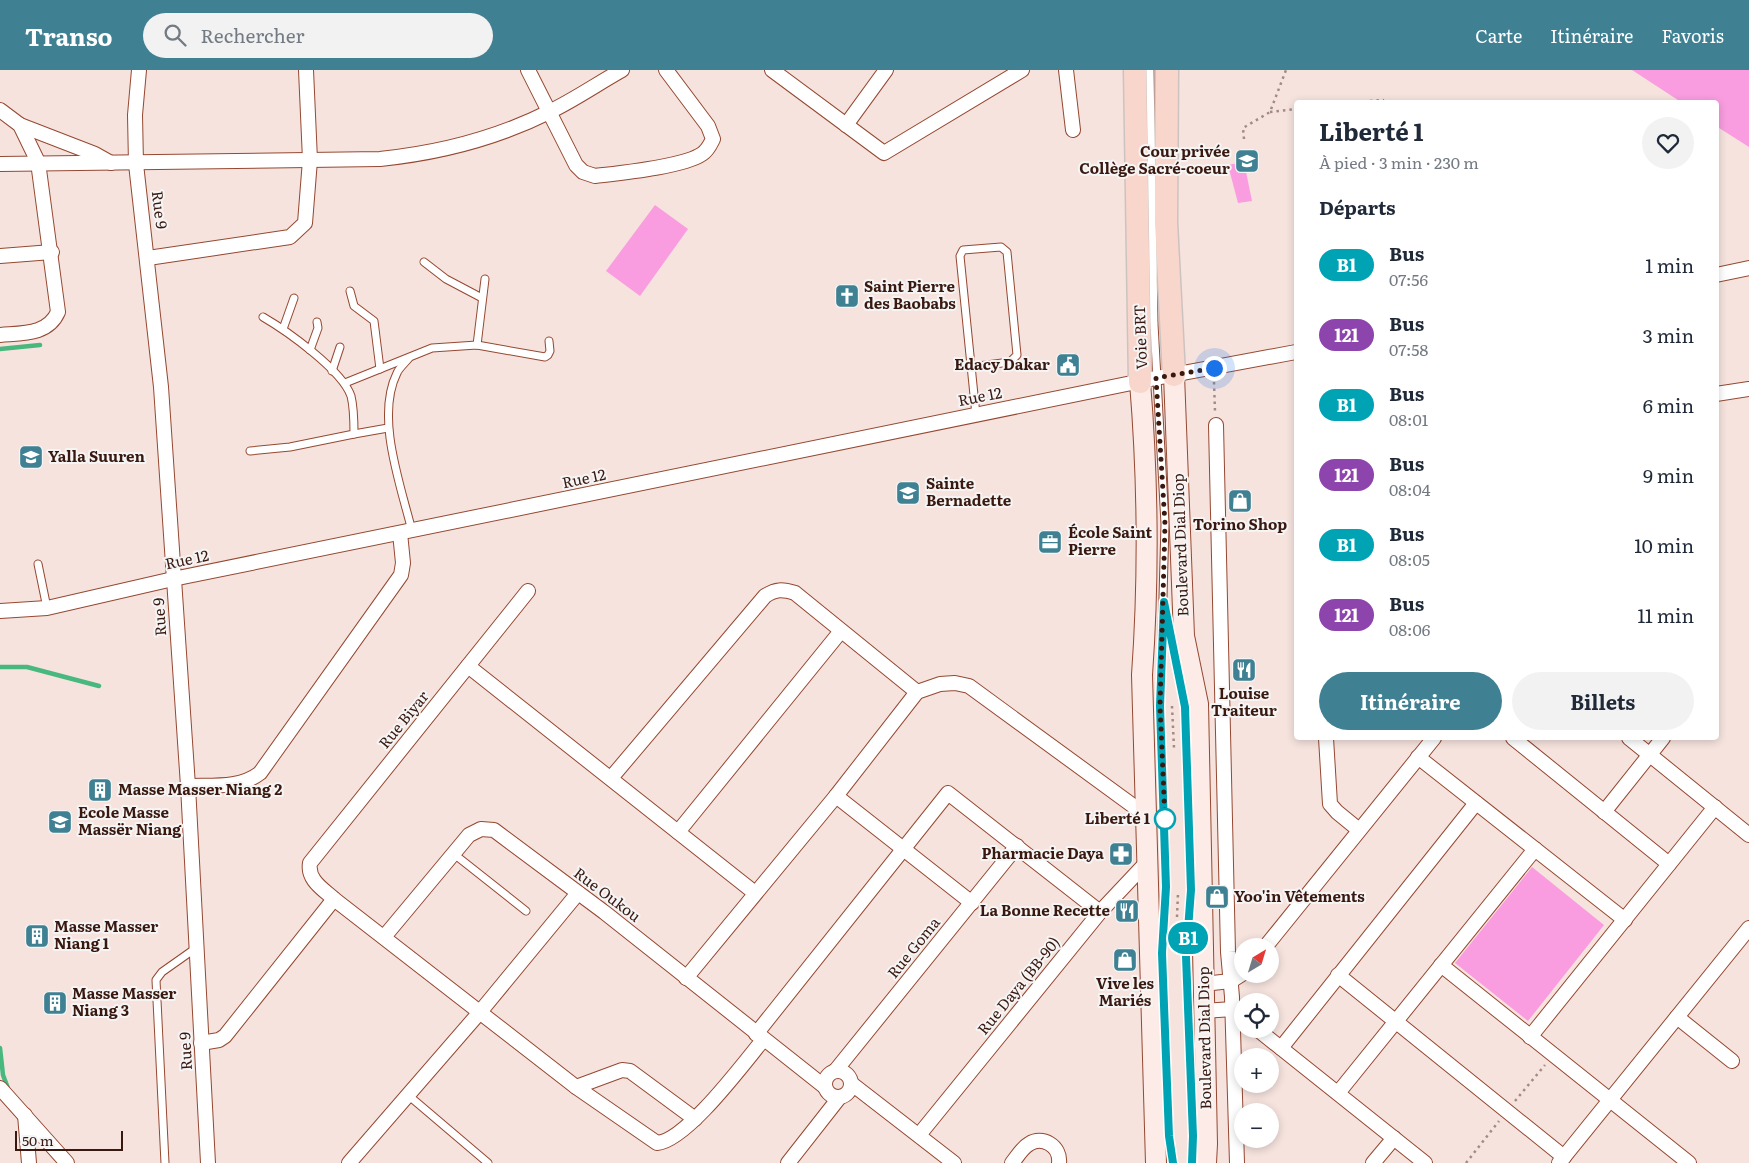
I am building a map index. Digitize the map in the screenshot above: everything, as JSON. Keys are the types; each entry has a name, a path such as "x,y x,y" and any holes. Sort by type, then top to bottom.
{"main road":[{"path":"1135,70 1157,378"},
{"path":"1157,378 1166,222 1167,70"}],"street":[{"name":"Rue 9","path":"139,70 135,115 136,164 161,387 188,786 208,1163"},
{"path":"148,258 290,236 304,223 310,160 306,70"},
{"path":"528,70 548,113 576,165 592,176 621,173 695,158 703,154 713,139 708,126 666,70"},
{"path":"0,164 38,162 136,164 380,160 424,155 476,142 548,113 622,70"},
{"path":"772,70 884,153 1022,70"},
{"path":"846,125 886,70"},
{"path":"1066,70 1073,130"},
{"path":"0,110 20,124 95,154 111,164"},
{"path":"0,335 39,330 56,318 58,312 52,252 38,162 20,124"},
{"path":"0,256 52,252"},
{"path":"1719,274 1749,268"},
{"name":"Rue 12","path":"0,611 47,608 173,579 1157,378 1294,352"},
{"path":"1156,1163 1142,675 1146,614 1147,522 1144,436 1157,378"},
{"name":"Boulevard Dial Diop","path":"1157,378 1184,636 1198,704 1203,1011 1208,1144 1206,1163"},
{"path":"1719,394 1749,389"},
{"path":"1216,425 1228,952 1234,969"},
{"path":"188,786 239,784 249,781 260,773 401,575 406,532"},
{"path":"612,778 765,596 773,591 783,589 794,593 917,692"},
{"name":"Rue Biyar","path":"334,899 312,878 308,871 310,863 528,591"},
{"path":"678,832 841,631"},
{"path":"468,666 755,893"},
{"path":"686,978 836,796 917,692 940,684 955,683 969,686 1146,816"},
{"path":"1326,740 1330,804 1336,812 1359,830"},
{"path":"1272,938 1432,740"},
{"path":"1515,740 1669,864"},
{"path":"1631,740 1749,834"},
{"path":"1604,812 1661,740"},
{"path":"1418,757 1625,920"},
{"path":"202,1043 219,1040 225,1036 334,899 576,1087 657,1143 666,1142 676,1136 695,1119 902,848 948,793 1100,912"},
{"path":"836,796 972,903"},
{"path":"1280,1048 1476,803"},
{"path":"1530,1037 1715,807"},
{"name":"Rue Oukou","path":"384,937 469,835 481,829 494,830 578,893 825,1087"},
{"name":"Rue Goma","path":"836,1070 1017,846"},
{"path":"1338,1093 1535,848"},
{"name":"Rue Daya (BB-90)","path":"919,1135 1100,912 1148,861"},
{"path":"349,1163 480,1012 578,893"},
{"path":"1338,975 1396,1021 1561,1160 1749,928"},
{"path":"1440,965 1689,1163"},
{"path":"1203,984 1234,978"},
{"path":"1203,1011 1234,1013"},
{"path":"1677,1017 1732,1061"},
{"path":"1237,1163 1238,1038"},
{"path":"1268,1038 1425,1163"},
{"path":"576,1087 622,1070 630,1070 695,1119"},
{"path":"839,1098 832,1096 825,1087 826,1078 836,1070 847,1074 852,1084 954,1163"},
{"path":"788,1163 839,1098 848,1093 852,1084"},
{"path":"0,1088 66,1163"},
{"path":"25,1115 29,1163"},
{"path":"1373,1163 1394,1138"},
{"path":"1012,1163 1027,1145 1037,1140 1047,1142 1056,1149 1060,1158 1059,1163"}],"lane":[{"name":"Voie BRT","path":"1150,70 1157,378 1165,524 1160,706 1166,887 1162,953 1169,1136 1173,1163"},
{"path":"971,367 1010,362 1017,355 1007,252 1001,247 963,250 960,256 971,367 976,415"},
{"path":"424,262 446,279 482,298"},
{"path":"476,345 485,279"},
{"path":"350,291 354,306 374,321 380,368"},
{"path":"283,329 294,298"},
{"path":"263,317 283,329 310,350 345,383 351,397 354,434"},
{"path":"310,350 318,328 317,322"},
{"path":"345,383 432,348 476,345 545,357 548,356 550,351 549,341"},
{"path":"332,371 340,347"},
{"path":"406,532 388,428 394,380 397,372 411,356"},
{"path":"250,451 290,448 388,428"},
{"path":"38,564 47,608"},
{"name":"Voie BRT","path":"1164,602 1185,707 1191,890 1186,956 1193,1136 1192,1163"},
{"path":"454,854 526,911"},
{"path":"165,1163 156,980 162,972 196,948"},
{"path":"408,1095 488,1163"}],"path":[{"path":"1270,112 1286,70"},
{"path":"1244,139 1243,128 1270,112 1294,109"},
{"path":"1214,368 1216,425"},
{"path":"1172,706 1174,748"}],"shaded area":[{"path":"1632,70 1749,70 1749,147 1719,128 1719,100 1678,100"},
{"path":"1244,162 1252,201 1238,203 1228,165"},
{"path":"655,205 688,229 640,296 606,271"},
{"path":"1532,867 1604,925 1528,1021 1455,963"}],"waterway":[{"path":"0,349 40,345"},
{"path":"0,667 27,667 99,686"},
{"path":"0,1048 3,1075 9,1091"}],"bus line":[{"name":"B1","path":"1173,1163 1169,1136 1162,953 1166,887 1160,706 1164,602 1185,707 1191,890 1186,956 1193,1136 1192,1163"}],"place":[{"name":"Cour privée Collège Sacré-coeur","path":"1247,161"},
{"name":"Saint Pierre des Baobabs","path":"847,296"},
{"name":"Edacy Dakar","path":"1068,365"},
{"name":"Yalla Suuren","path":"31,457"},
{"name":"Sainte Bernadette","path":"908,493"},
{"name":"Torino Shop","path":"1240,501"},
{"name":"École Saint Pierre","path":"1050,542"},
{"name":"Louise Traiteur","path":"1244,670"},
{"name":"Masse Masser Niang 2","path":"100,790"},
{"name":"Liberté 1","path":"1165,819"},
{"name":"Ecole Masse Massër Niang","path":"60,822"},
{"name":"Pharmacie Daya","path":"1121,854"},
{"name":"Yoo'in Vêtements","path":"1217,897"},
{"name":"La Bonne Recette","path":"1127,911"},
{"name":"Masse Masser Niang 1","path":"37,936"},
{"name":"Vive les Mariés","path":"1125,960"},
{"name":"Masse Masser Niang 3","path":"55,1003"}],"route":[{"path":"1165,819 1160,706 1165,524 1156,378 1214,368"}]}
